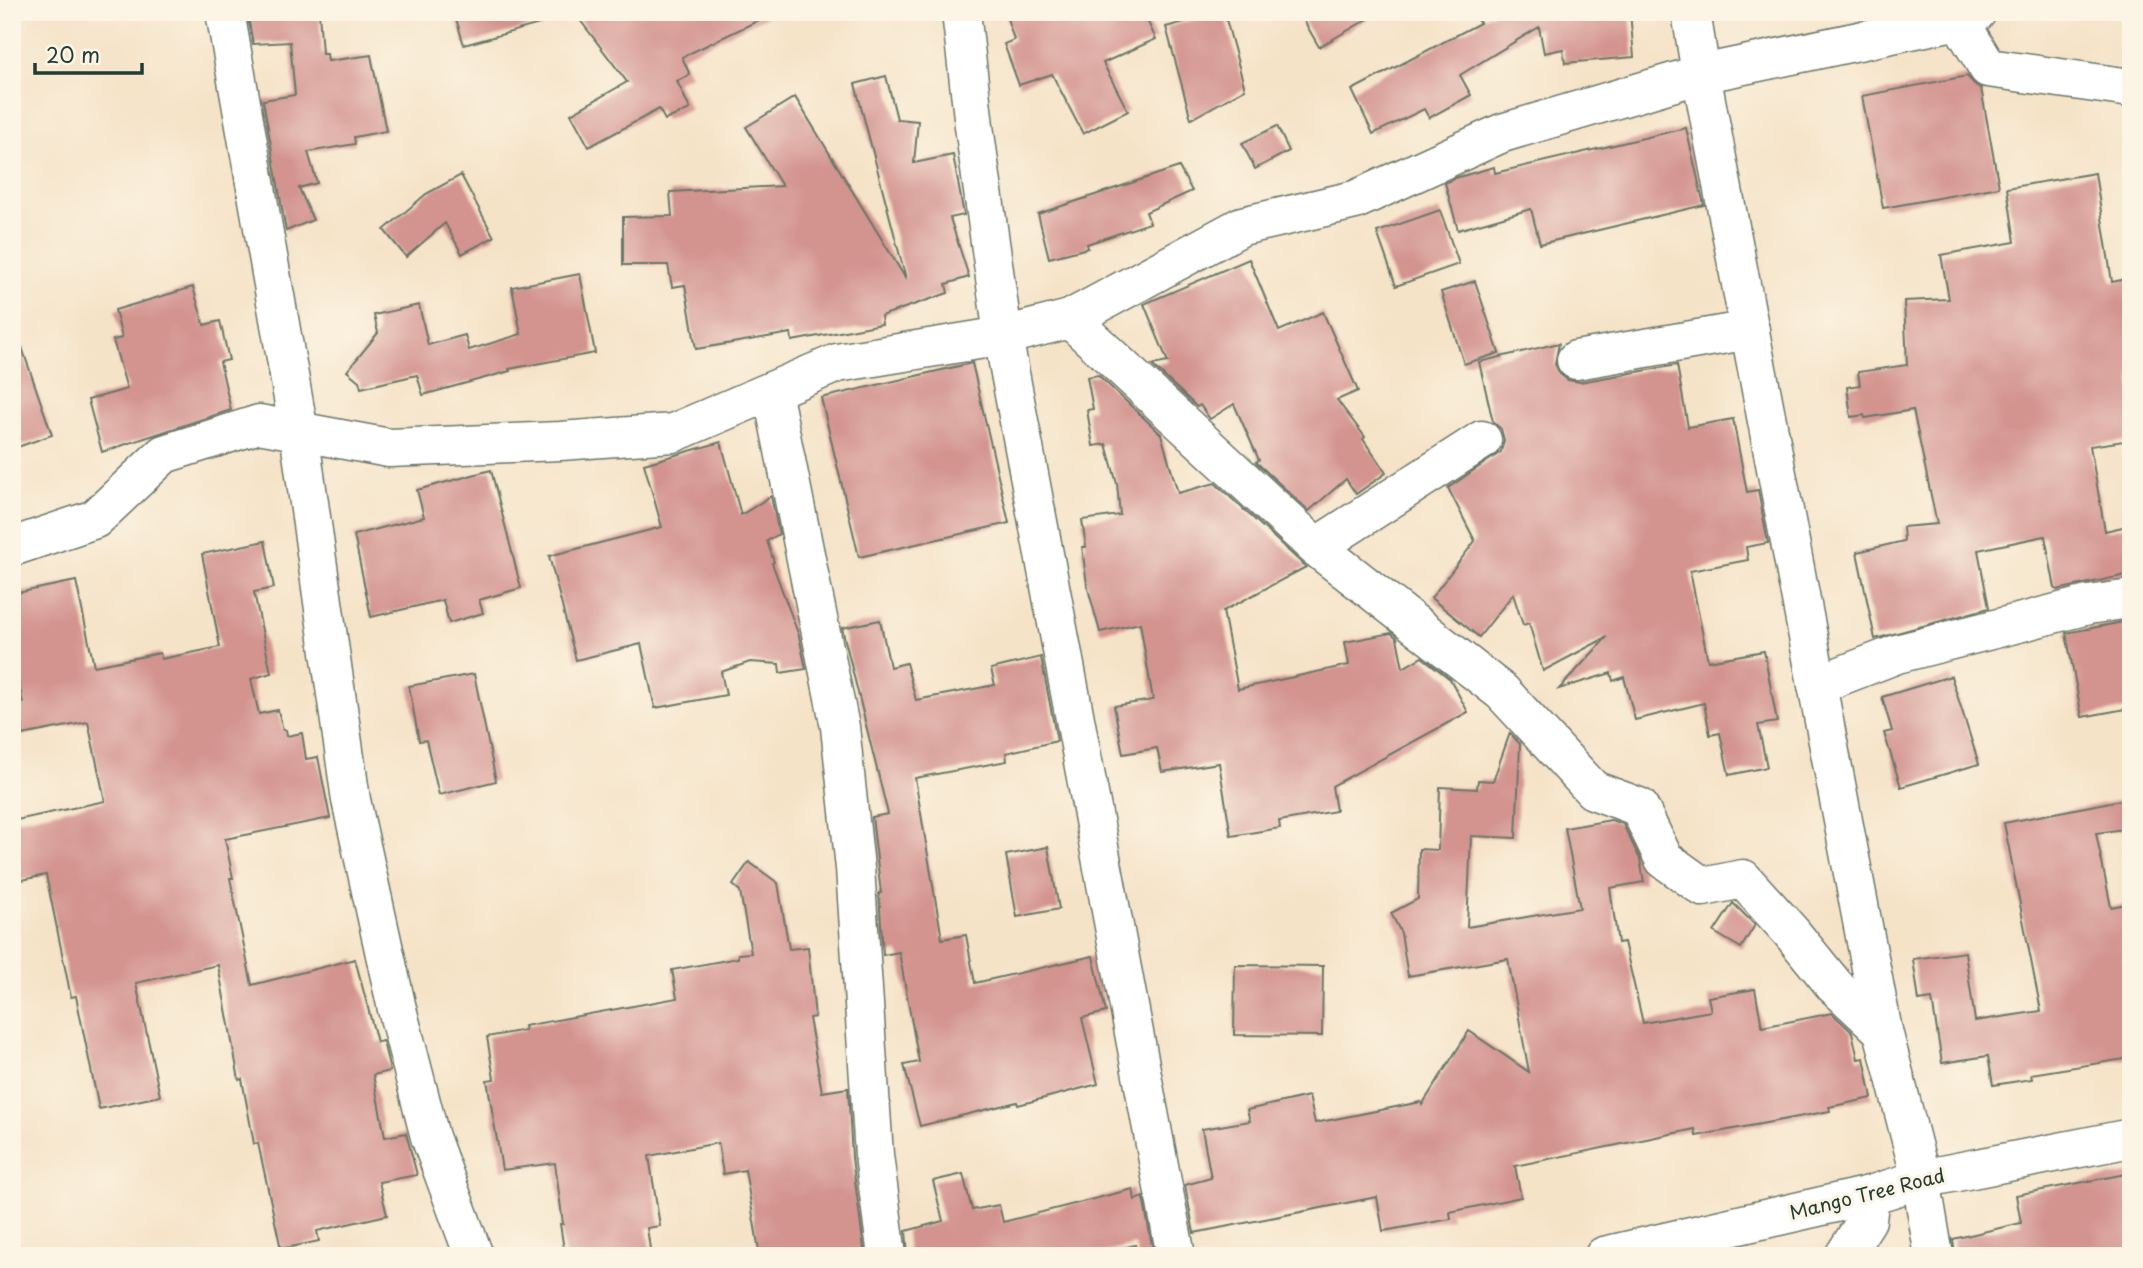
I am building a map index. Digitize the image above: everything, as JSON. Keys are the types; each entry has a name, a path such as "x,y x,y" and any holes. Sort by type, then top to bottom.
{"street":[{"path":"225,12 299,432 351,800 397,1009 430,1137 474,1256"},
{"path":"961,12 1003,336 1176,1256"},
{"path":"1691,12 1700,74 1883,1031 1921,1179 1934,1256"},
{"path":"12,547 95,519 164,454 258,424 388,448 673,433 837,363 1003,336 1070,319 1242,226 1355,200 1502,132 1700,74 1968,16 1988,68 2131,88"},
{"path":"1070,319 1316,547 1502,692 1592,790 1639,807 1664,859 1703,887 1743,879 1834,985 1883,1031"},
{"path":"1576,360 1750,330"},
{"path":"772,391 839,727 855,868 874,1155 887,1256"},
{"path":"1316,547 1482,440"},
{"path":"1817,685 1897,654 2088,605 2131,599"},
{"name":"Mango Tree Road","path":"1604,1256 1870,1195 1921,1179 2131,1138"},
{"path":"1844,1256 1867,1220 1870,1195"}],"building":[{"path":"247,12 319,12 322,54 327,54 328,61 371,55 386,131 354,137 355,144 308,152 317,183 299,188 313,220 286,231 263,100 295,95 290,42 253,44"},
{"path":"454,12 548,12 550,21 464,45"},
{"path":"574,12 776,12 682,57 690,75 677,81 690,109 665,120 659,109 589,147 571,114 627,82"},
{"path":"1005,12 1143,12 1156,39 1103,63 1128,111 1083,134 1052,74 1019,85 1004,44 1014,40"},
{"path":"1224,12 1245,89 1191,119 1166,27"},
{"path":"1299,12 1380,12 1319,47"},
{"path":"1494,12 1630,12 1634,57 1565,63 1563,49 1544,53 1539,27 1460,75 1471,95 1429,118 1424,109 1373,134 1352,90 1480,23 1478,21"},
{"path":"886,76 897,119 918,121 914,163 953,155 964,215 950,218 969,277 946,284 948,293 881,316 882,324 792,341 791,333 696,349 685,285 672,287 668,265 623,265 623,217 672,216 670,192 782,186 746,127 795,97 906,279 855,84"},
{"path":"1967,76 1981,88 1999,187 1883,208 1862,96"},
{"path":"1277,126 1289,151 1255,169 1242,143"},
{"path":"1686,128 1704,205 1540,244 1531,209 1458,230 1445,183 1455,178 1494,167 1495,173"},
{"path":"1179,167 1192,191 1146,212 1150,223 1087,244 1088,248 1049,258 1038,214"},
{"path":"2095,173 2112,282 2131,278 2131,440 2090,446 2105,531 2127,526 2131,547 2131,574 2057,590 2045,536 1978,550 1989,608 1875,639 1857,552 1904,541 1903,527 1937,524 1913,410 1865,418 1864,415 1851,417 1847,387 1860,385 1858,372 1907,365 1904,301 1949,299 1941,255 2015,242 2007,188"},
{"path":"461,175 494,237 462,254 445,223 406,257 384,230 426,194"},
{"path":"1440,210 1459,264 1396,286 1377,232"},
{"path":"1249,259 1279,331 1323,312 1358,391 1337,400 1365,437 1363,439 1386,473 1356,494 1346,479 1309,511 1256,462 1259,460 1234,404 1210,419 1200,405 1197,407 1152,365 1168,362 1144,304"},
{"path":"580,274 595,353 509,369 510,371 423,395 417,375 361,388 359,381 347,371 378,333 374,315 419,305 428,345 465,335 469,350 521,334 512,287"},
{"path":"1475,281 1499,353 1464,364 1441,292"},
{"path":"193,287 204,325 220,321 229,360 220,362 231,410 102,452 88,400 127,389 113,340 122,338 115,310"},
{"path":"17,333 52,435 12,449 12,334"},
{"path":"1559,343 1555,364 1560,374 1568,380 1580,382 1677,365 1688,427 1733,419 1747,492 1758,490 1768,543 1746,547 1748,560 1690,571 1708,661 1764,651 1777,722 1758,725 1767,767 1729,775 1720,733 1710,735 1704,703 1635,720 1624,677 1613,681 1611,673 1559,689 1607,637 1543,671 1529,623 1523,625 1513,594 1479,637 1431,598 1475,541 1448,488 1501,452 1504,440 1501,429 1493,422 1479,362"},
{"path":"972,363 1009,523 859,557 821,398"},
{"path":"1098,375 1161,434 1178,493 1215,483 1306,567 1223,611 1238,689 1349,665 1345,642 1391,633 1397,638 1403,668 1422,657 1450,679 1468,712 1332,786 1336,811 1279,821 1280,828 1231,836 1219,763 1162,772 1157,748 1123,754 1114,706 1153,700 1140,623 1100,632 1087,585 1082,520 1120,515 1117,484 1106,444 1093,446 1087,410 1093,409 1087,377"},
{"path":"721,442 741,515 771,496 779,534 767,541 774,562 772,563 799,636 806,669 780,673 779,664 750,662 721,672 726,695 655,708 641,644 576,660 549,556 662,527 644,464"},
{"path":"491,470 521,588 479,600 483,613 449,623 443,600 371,617 354,535 424,517 417,490"},
{"path":"265,541 274,588 254,592 271,673 251,679 259,714 278,710 287,736 302,733 306,759 318,757 330,818 225,839 233,878 230,878 252,985 355,959 377,1042 383,1041 390,1071 373,1075 385,1137 406,1133 417,1175 379,1182 387,1215 317,1231 319,1241 281,1249 258,1143 254,1144 242,1079 239,1080 218,965 136,983 160,1096 99,1109 76,996 71,997 46,875 12,882 12,821 105,801 88,722 12,737 12,705 23,703 12,654 12,594 76,581 94,666 160,653 161,659 220,647 202,554"},
{"path":"880,620 890,667 906,663 916,700 995,685 991,669 1041,657 1057,741 1006,753 1007,761 915,778 942,939 966,935 975,983 1093,956 1106,1012 1082,1018 1098,1084 920,1126 904,1065 919,1062 899,952 883,955 881,893 872,817 888,814 842,628"},
{"path":"2123,622 2131,660 2131,708 2082,717 2066,633"},
{"path":"474,674 496,781 439,795 426,740 419,741 409,686"},
{"path":"1951,676 1979,764 1901,787 1884,733 1892,731 1882,697"},
{"path":"1510,733 1520,744 1516,838 1471,836 1467,927 1580,908 1565,828 1611,820 1623,824 1640,859 1644,882 1610,888 1618,943 1624,942 1643,1023 1711,1011 1708,997 1755,989 1762,1027 1832,1013 1852,1032 1858,1059 1864,1058 1872,1098 1829,1107 1830,1111 1696,1136 1695,1129 1515,1166 1521,1197 1450,1212 1451,1219 1383,1231 1377,1197 1194,1233 1185,1185 1211,1178 1202,1129 1250,1121 1247,1110 1309,1096 1315,1123 1421,1102 1422,1105 1469,1031 1529,1072 1508,959 1408,976 1401,933 1391,913 1418,899 1419,849 1438,850 1440,787 1477,789 1478,780 1493,781"},
{"path":"2131,798 2131,828 2096,833 2111,907 2131,903 2131,956 2123,957 2131,1005 2131,1058 2031,1074 2032,1079 1993,1085 1988,1056 1942,1063 1932,999 1919,1001 1913,959 1965,952 1975,1021 2041,1011 2004,823"},
{"path":"1048,847 1059,909 1017,917 1006,855"},
{"path":"749,862 778,883 789,949 808,947 815,1017 809,1018 822,1092 848,1088 852,1158 865,1256 760,1256 745,1170 723,1174 718,1143 649,1156 660,1226 647,1228 651,1256 565,1256 555,1163 502,1170 487,1080 494,1079 487,1037 525,1030 524,1026 677,998 672,970 738,958 738,954 751,953 740,891 733,885"},
{"path":"1733,903 1755,925 1741,948 1714,932"},
{"path":"1235,965 1323,966 1322,1036 1234,1035"},
{"path":"2131,1173 2131,1256 1955,1256 1953,1239 2021,1223 2016,1195"},
{"path":"963,1174 972,1210 999,1205 1003,1222 1133,1189 1135,1200 1143,1197 1154,1256 1138,1256 1135,1245 1091,1256 908,1256 906,1231 943,1221 933,1181"}]}
